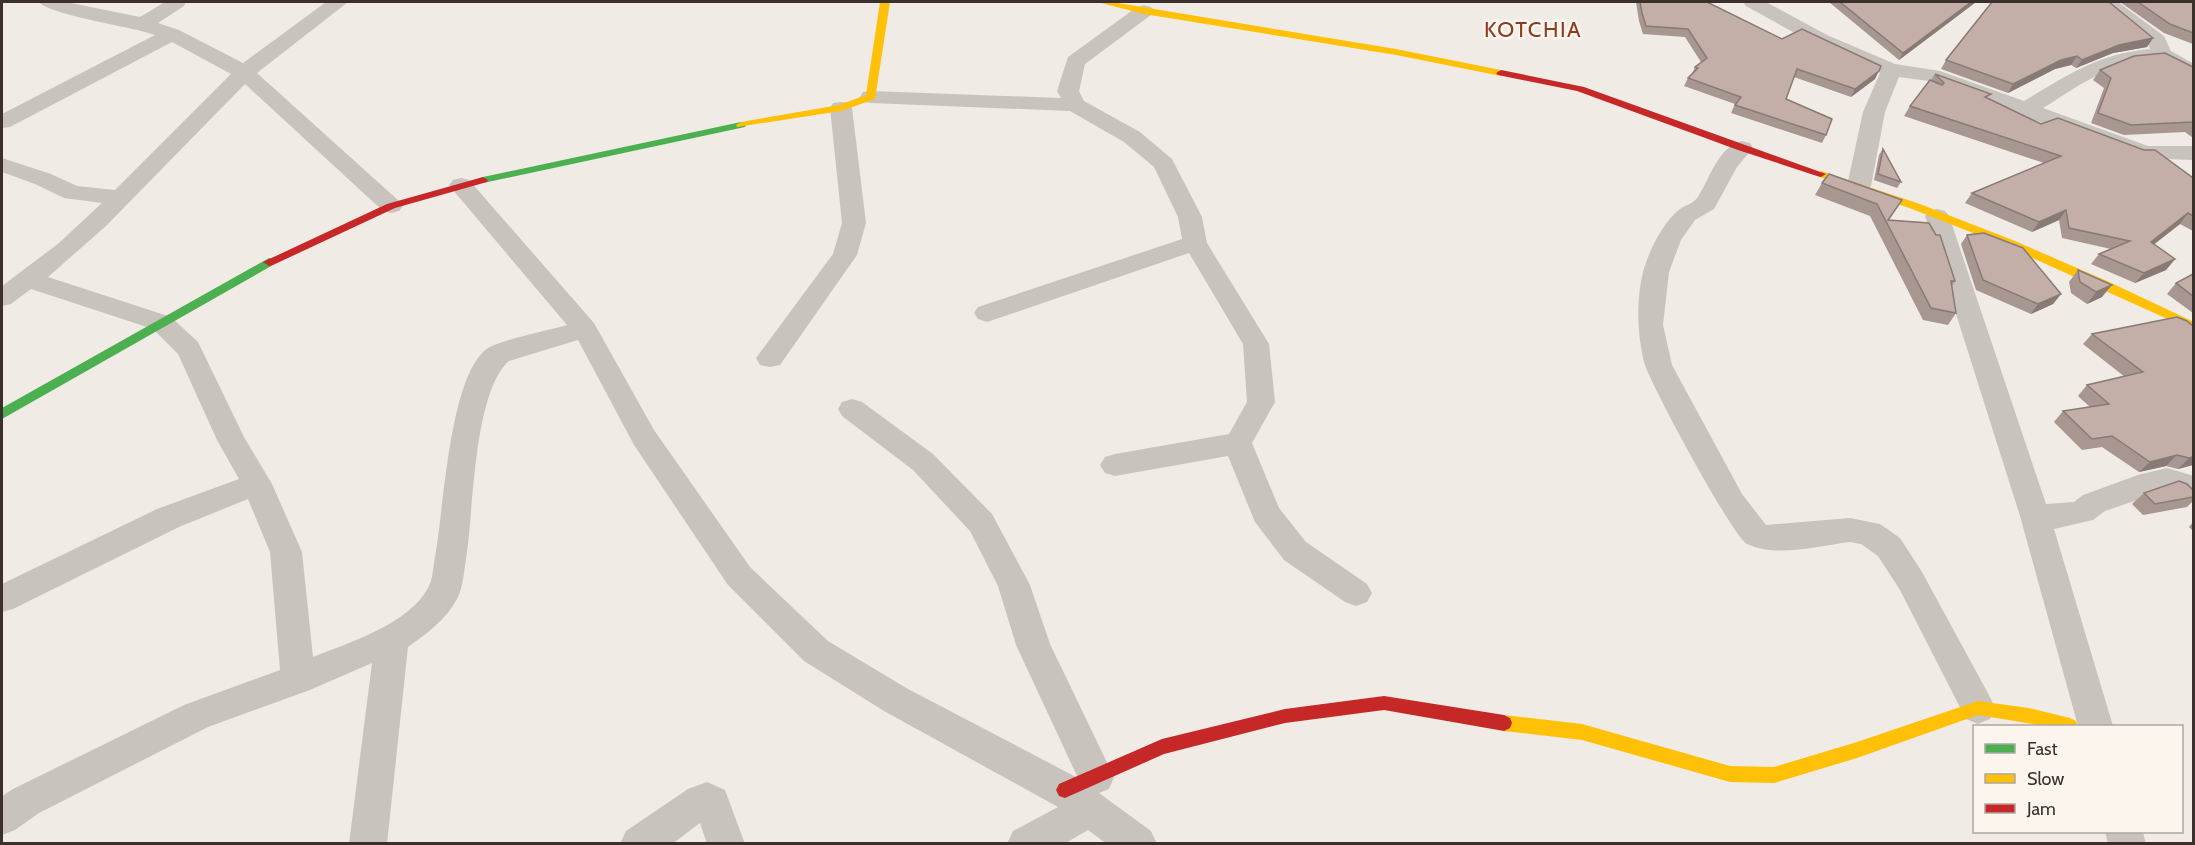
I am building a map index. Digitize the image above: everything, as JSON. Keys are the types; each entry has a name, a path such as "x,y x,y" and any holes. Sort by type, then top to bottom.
{"street":[{"path":"49,2 73,10 143,24 172,34 245,73 391,206"},
{"path":"143,24 177,2"},
{"path":"2,298 29,280 121,198 245,73 337,2"},
{"path":"871,97 885,2"},
{"path":"1102,2 1144,11 1396,51 1580,89 1742,148 1859,186 2029,250 2124,292 2193,327"},
{"path":"1753,2 1820,39 1891,70 1933,75 2145,153 2193,153"},
{"path":"2106,2 2157,40 2162,54"},
{"path":"1075,105 1068,91 1075,61 1144,11"},
{"path":"2,122 172,34"},
{"path":"2027,109 2090,70 2131,57 2162,54 2193,73"},
{"path":"1859,186 1874,112 1891,70"},
{"path":"2,414 277,258 391,206 461,185 686,135 841,108 871,97 1075,105 1132,136 1164,164 1190,217 1195,243 1256,344 1262,402 1238,443 1115,465"},
{"path":"770,358 844,255 854,223 841,108"},
{"path":"1742,148 1727,164 1706,204 1687,215 1669,239 1656,272 1650,325 1658,365 1731,502 1755,534 1769,539 1850,530 1869,533 1889,547 1911,581 1978,708"},
{"path":"2,165 43,179 72,193 121,198"},
{"path":"461,185 585,328 644,437 739,576 816,651 896,700 1084,792 1138,843"},
{"path":"1937,216 2036,516 2096,725"},
{"path":"987,313 1195,243"},
{"path":"29,280 162,323 189,349 231,440 257,484 286,552 298,679"},
{"path":"2,817 26,801 196,716 298,679 392,640 421,619 444,592 453,543 467,421 488,364 499,354 585,328"},
{"path":"852,409 922,462 981,523 1014,585 1084,792"},
{"path":"1238,443 1266,514 1287,542 1295,551 1356,593"},
{"path":"2036,516 2058,517 2082,512 2094,503 2149,483 2167,479 2179,482 2193,491"},
{"path":"2,599 168,518 257,484"},
{"path":"368,843 392,640"},
{"path":"1026,843 1084,792 1162,747 1285,716 1384,703 1473,719 1582,732 1730,774 1774,775 1857,750 1978,708 2029,715 2066,725"},
{"path":"639,843 691,807 707,800 712,802 726,843"}],"building":[{"path":"1640,2 1707,2 1782,39 1802,29 1881,66 1879,71 1855,89 1797,69 1786,99 1832,119 1826,135 1735,105 1741,97 1688,78 1698,68 1695,67 1707,58 1688,29 1646,26"},
{"path":"1840,2 1971,2 1903,53"},
{"path":"1992,2 2109,2 2153,38 2119,45 2082,60 2077,56 2061,60 2013,84 1946,60"},
{"path":"2138,2 2193,2 2193,33 2170,24"},
{"path":"2165,53 2193,67 2193,122 2131,125 2098,113 2111,78 2100,70 2134,56"},
{"path":"1935,74 1991,94 1985,97 2041,124 2058,118 2144,150 2155,150 2193,178 2193,216 2188,213 2151,242 2175,259 2144,273 2099,254 2130,241 2069,228 2066,210 2039,222 1972,193 2061,156 1910,106 1930,80 1942,85 1944,83"},
{"path":"1883,149 1901,182 1878,174"},
{"path":"1829,174 1902,200 1888,220 1929,223 1936,235 1940,235 1955,281 1951,281 1956,313 1931,308 1877,204 1822,183"},
{"path":"1984,233 2023,248 2061,294 2038,304 1983,280 1967,235"},
{"path":"2078,270 2112,285 2096,292 2080,282"},
{"path":"2193,274 2193,296 2176,283"},
{"path":"2177,317 2193,326 2193,457 2177,455 2150,462 2112,436 2092,439 2063,411 2109,404 2087,385 2143,372 2092,334"},
{"path":"2179,481 2187,484 2193,490 2193,497 2155,504 2144,493"}],"traffic: fast":[{"path":"483,180 741,125"},
{"path":"2,414 269,262"}],"traffic: slow":[{"path":"741,125 841,108 871,97 885,2"},
{"path":"1102,2 1144,11 1396,52 1501,73"},
{"path":"1821,174 2010,243 2194,327"},
{"path":"1504,723 1582,732 1730,774 1774,775 1857,750 1978,708 2029,715 2066,725"}],"traffic: jam":[{"path":"1501,73 1580,89 1821,174"},
{"path":"269,262 391,206 483,180"},
{"path":"1065,790 1162,747 1285,716 1384,703 1504,723"}],"district":[{"name":"KOTCHIA","path":"1533,29"}]}
